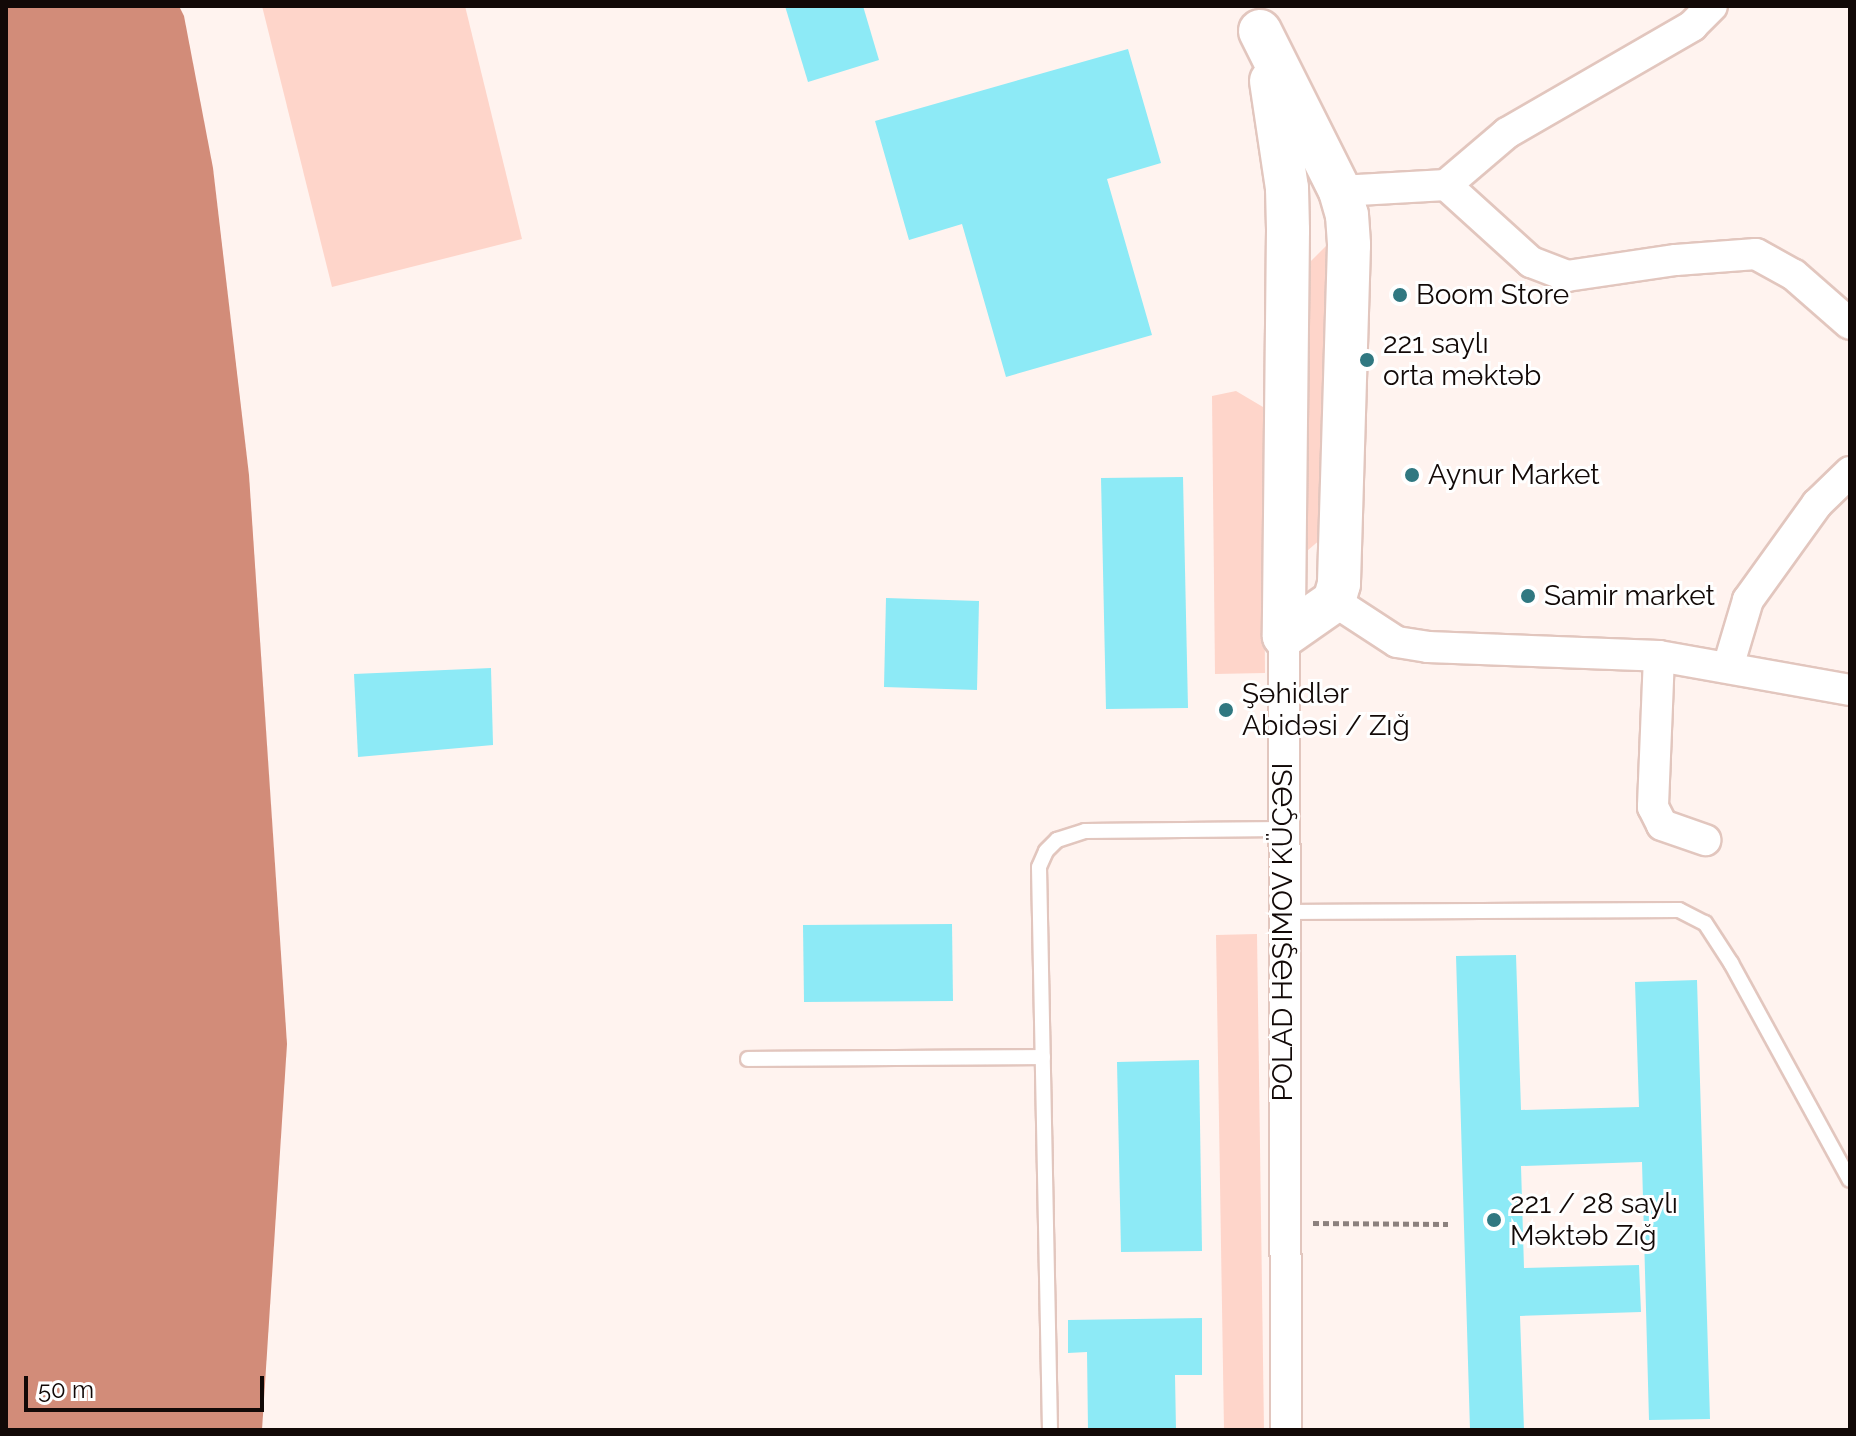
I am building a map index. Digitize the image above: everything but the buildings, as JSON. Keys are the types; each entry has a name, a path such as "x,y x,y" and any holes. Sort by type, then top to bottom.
{"street":[{"path":"1288,230 1299,206 1309,198 1340,191 1446,185 1507,133 1692,26 1712,6"},
{"path":"1256,19 1340,191 1347,215 1349,245 1339,584 1334,601 1284,636"},
{"name":"POLAD HƏŞIMOV KÜÇƏSI","path":"1256,19 1282,144 1288,230 1282,829 1286,1430"},
{"path":"1446,185 1531,262 1567,276 1676,260 1756,254 1794,275 1850,324"},
{"path":"1728,667 1748,600 1817,504 1850,472"},
{"path":"1334,601 1397,642 1428,647 1659,656 1850,690"},
{"path":"1659,656 1653,807 1662,825 1705,840"}],"lane":[{"path":"1050,1430 1039,867 1046,851 1057,840 1085,831 1282,829"},
{"path":"1282,912 1679,910 1705,923 1731,963 1850,1180"},
{"path":"748,1059 1043,1057"}],"path":[{"path":"1284,1223 1448,1224"}],"shaded area":[{"path":"6,6 179,6 184,16 213,168 249,475 287,1044 262,1430 6,1430"},
{"path":"262,6 465,6 522,239 332,287"},
{"path":"1331,241 1329,532 1300,557 1306,266"},
{"path":"1236,391 1263,407 1265,673 1215,674 1212,396"},
{"path":"1257,934 1264,1430 1224,1430 1216,935"}],"place":[{"name":"Boom Store","path":"1400,295"},
{"name":"221 saylı orta məktəb","path":"1367,360"},
{"name":"Aynur Market","path":"1412,475"},
{"name":"Samir market","path":"1528,596"},
{"name":"Şəhidlər Abidəsi / Zığ","path":"1226,710"},
{"name":"221 / 28 saylı Məktəb Zığ","path":"1494,1220"}]}
